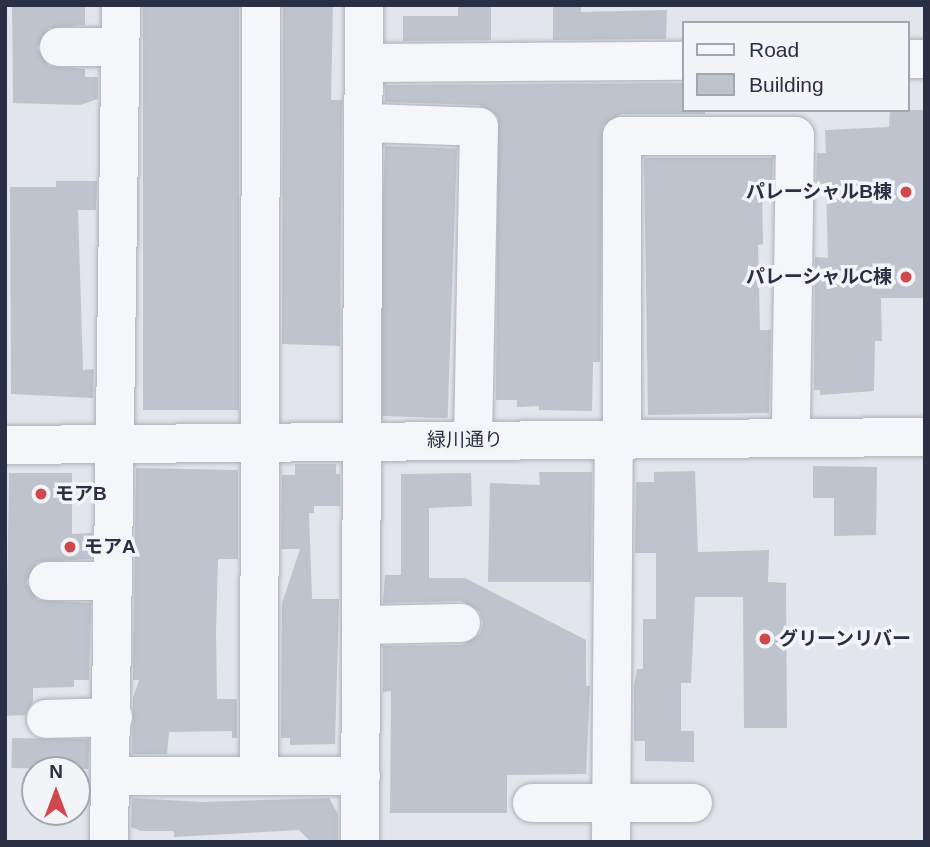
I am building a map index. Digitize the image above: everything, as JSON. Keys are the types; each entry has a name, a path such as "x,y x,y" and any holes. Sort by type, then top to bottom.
{"street":[{"path":"109,842 113,717 121,5"},
{"path":"259,776 261,5"},
{"path":"360,842 366,123 364,5"},
{"path":"59,47 120,47"},
{"path":"365,63 682,61"},
{"path":"366,123 479,127 473,439"},
{"path":"611,842 622,136 795,136 791,438"},
{"name":"緑川通り","path":"5,445 258,444 473,439 618,443 925,437"},
{"path":"48,581 113,581"},
{"path":"363,625 461,623"},
{"path":"46,719 113,717"},
{"path":"110,776 362,776"},
{"path":"532,803 693,803"}],"building":[{"path":"12,5 85,5 85,25 49,28 37,48 49,66 85,69 85,77 98,77 98,99 80,105 13,103"},
{"path":"143,5 239,5 239,410 143,410"},
{"path":"283,5 333,5 331,100 342,100 340,346 282,344"},
{"path":"458,5 491,5 491,40 403,41 403,16 458,16"},
{"path":"553,5 581,5 581,12 667,10 666,39 553,40"},
{"path":"682,83 682,112 705,112 622,114 603,126 600,362 593,362 592,411 539,410 539,406 517,407 517,400 496,400 498,117 480,105 385,102 385,85"},
{"path":"925,110 925,298 881,298 882,341 875,341 874,391 820,395 820,390 814,390 815,257 828,258 826,190 816,186 817,153 826,153 825,130 889,127 890,112"},
{"path":"385,146 457,149 448,418 376,416"},
{"path":"644,158 773,158 772,192 762,192 763,244 758,245 760,330 771,330 769,413 648,415"},
{"path":"56,181 97,181 96,210 78,210 83,370 94,369 93,398 11,394 10,187 56,187"},
{"path":"295,464 336,464 336,474 340,474 340,506 314,506 314,513 309,513 312,599 339,599 335,744 290,745 290,738 281,738 282,603 300,549 281,549 282,475 295,475"},
{"path":"813,466 877,467 876,535 834,536 834,498 813,498"},
{"path":"136,468 238,470 238,559 218,559 216,632 217,699 237,699 237,738 232,738 232,731 169,732 167,754 132,754 133,698 139,680 133,680"},
{"path":"695,471 698,552 769,550 768,582 786,583 787,728 744,728 743,597 695,597 691,683 681,683 681,731 694,731 694,762 645,761 645,741 634,741 634,686 637,669 643,669 643,619 656,619 656,553 635,553 636,482 654,482 654,472"},
{"path":"539,472 592,472 591,582 488,582 490,483 540,485"},
{"path":"9,473 72,473 72,534 92,533 91,559 38,562 26,582 38,600 91,603 89,680 74,680 74,687 33,688 33,702 25,715 5,716"},
{"path":"471,473 472,506 429,508 429,578 465,578 586,640 586,686 590,686 586,774 507,775 507,813 390,813 391,691 383,692 383,646 462,645 480,634 483,623 479,611 461,601 383,603 385,575 401,575 401,474"},
{"path":"12,738 89,739 89,756 21,756 21,768 11,768"},
{"path":"132,798 201,802 329,798 338,814 338,840 311,842 299,830 174,837 174,831 141,831 131,827"}],"place":[{"name":"パレーシャルB棟","path":"906,192"},
{"name":"パレーシャルC棟","path":"906,277"},
{"name":"モアB","path":"41,494"},
{"name":"モアA","path":"70,547"},
{"name":"グリーンリバー","path":"765,639"}]}
